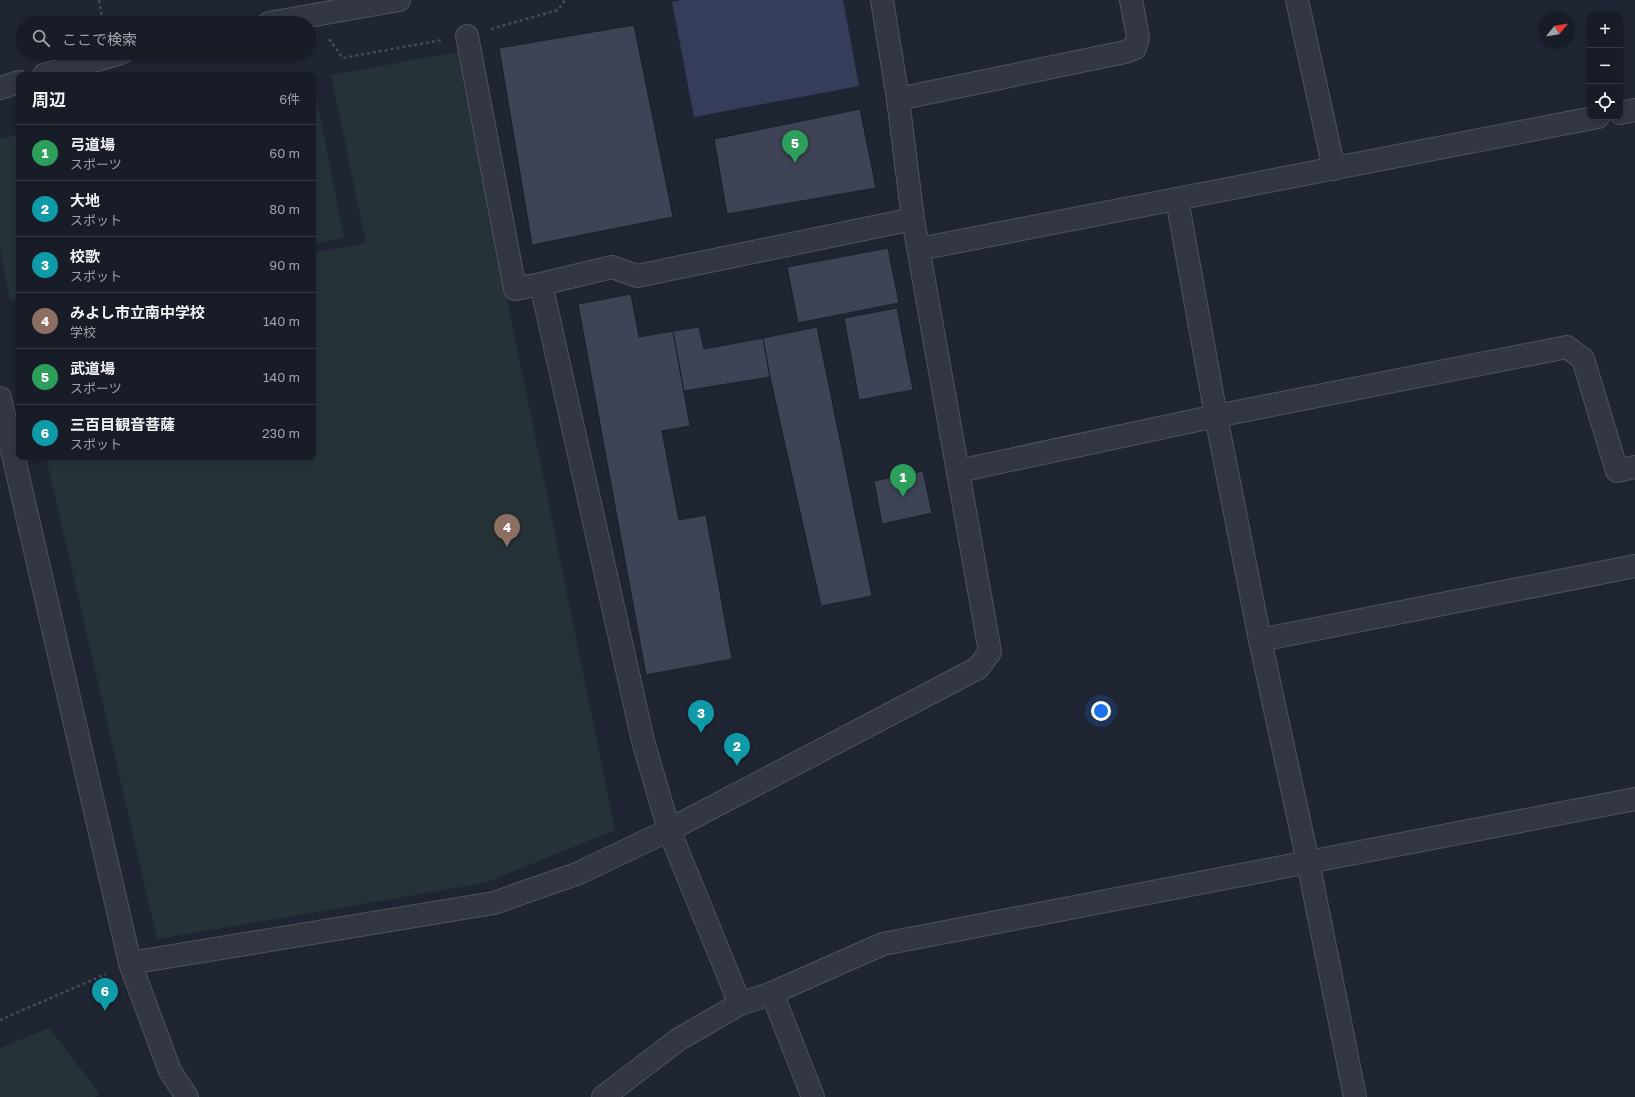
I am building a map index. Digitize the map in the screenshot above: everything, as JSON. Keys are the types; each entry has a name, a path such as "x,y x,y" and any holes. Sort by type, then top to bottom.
{"street":[{"path":"308,16 398,0"},
{"path":"130,963 494,903 579,873 669,830 978,668 990,652 913,219 898,99 882,0"},
{"path":"898,99 1125,52 1136,48 1138,37 1131,0"},
{"path":"1297,0 1334,169"},
{"path":"467,36 515,289 612,267 637,276 913,219"},
{"path":"54,72 96,60"},
{"path":"0,88 16,83"},
{"path":"1623,112 1635,110"},
{"path":"919,249 1587,119"},
{"path":"1177,199 1216,416 1260,640 1308,862 1355,1097"},
{"path":"541,284 643,741 669,830 740,1004"},
{"path":"958,471 1216,416 1567,347 1583,358 1617,471 1635,467"},
{"path":"0,398 130,963 170,1071 187,1097"},
{"path":"1260,640 1635,566"},
{"path":"603,1097 679,1039 740,1004 772,993 883,944 1635,799"},
{"path":"772,993 813,1097"}],"path":[{"path":"100,0 102,16"},
{"path":"326,34 343,58 467,36 558,10 565,0"},
{"path":"0,1020 130,963"}],"shaded area":[{"path":"457,52 615,830 485,883 157,939 47,460 316,460 316,252 366,243 331,75"},
{"path":"316,95 344,238 316,243"},
{"path":"16,136 16,299 10,300 0,249 0,139"},
{"path":"49,1028 100,1094 95,1097 0,1097 0,1048"}],"water":[{"path":"681,0 843,0 859,86 694,117 672,2"}],"building":[{"path":"634,25 673,217 532,245 499,48"},
{"path":"860,109 876,188 727,214 714,139"},
{"path":"888,248 899,303 798,323 787,267"},
{"path":"631,294 639,337 673,331 690,426 662,431 679,520 706,515 732,659 646,675 578,304"},
{"path":"897,308 913,390 859,400 844,318"},
{"path":"699,327 704,349 763,338 770,377 684,391 673,331"},
{"path":"817,327 872,596 821,606 770,377 763,338"},
{"path":"923,471 932,513 882,524 874,481"}],"place":[{"name":"武道場","path":"795,163"},
{"name":"弓道場","path":"903,497"},
{"name":"みよし市立南中学校","path":"507,547"},
{"name":"校歌","path":"701,733"},
{"name":"大地","path":"737,766"},
{"name":"三百目観音菩薩","path":"105,1011"}]}
